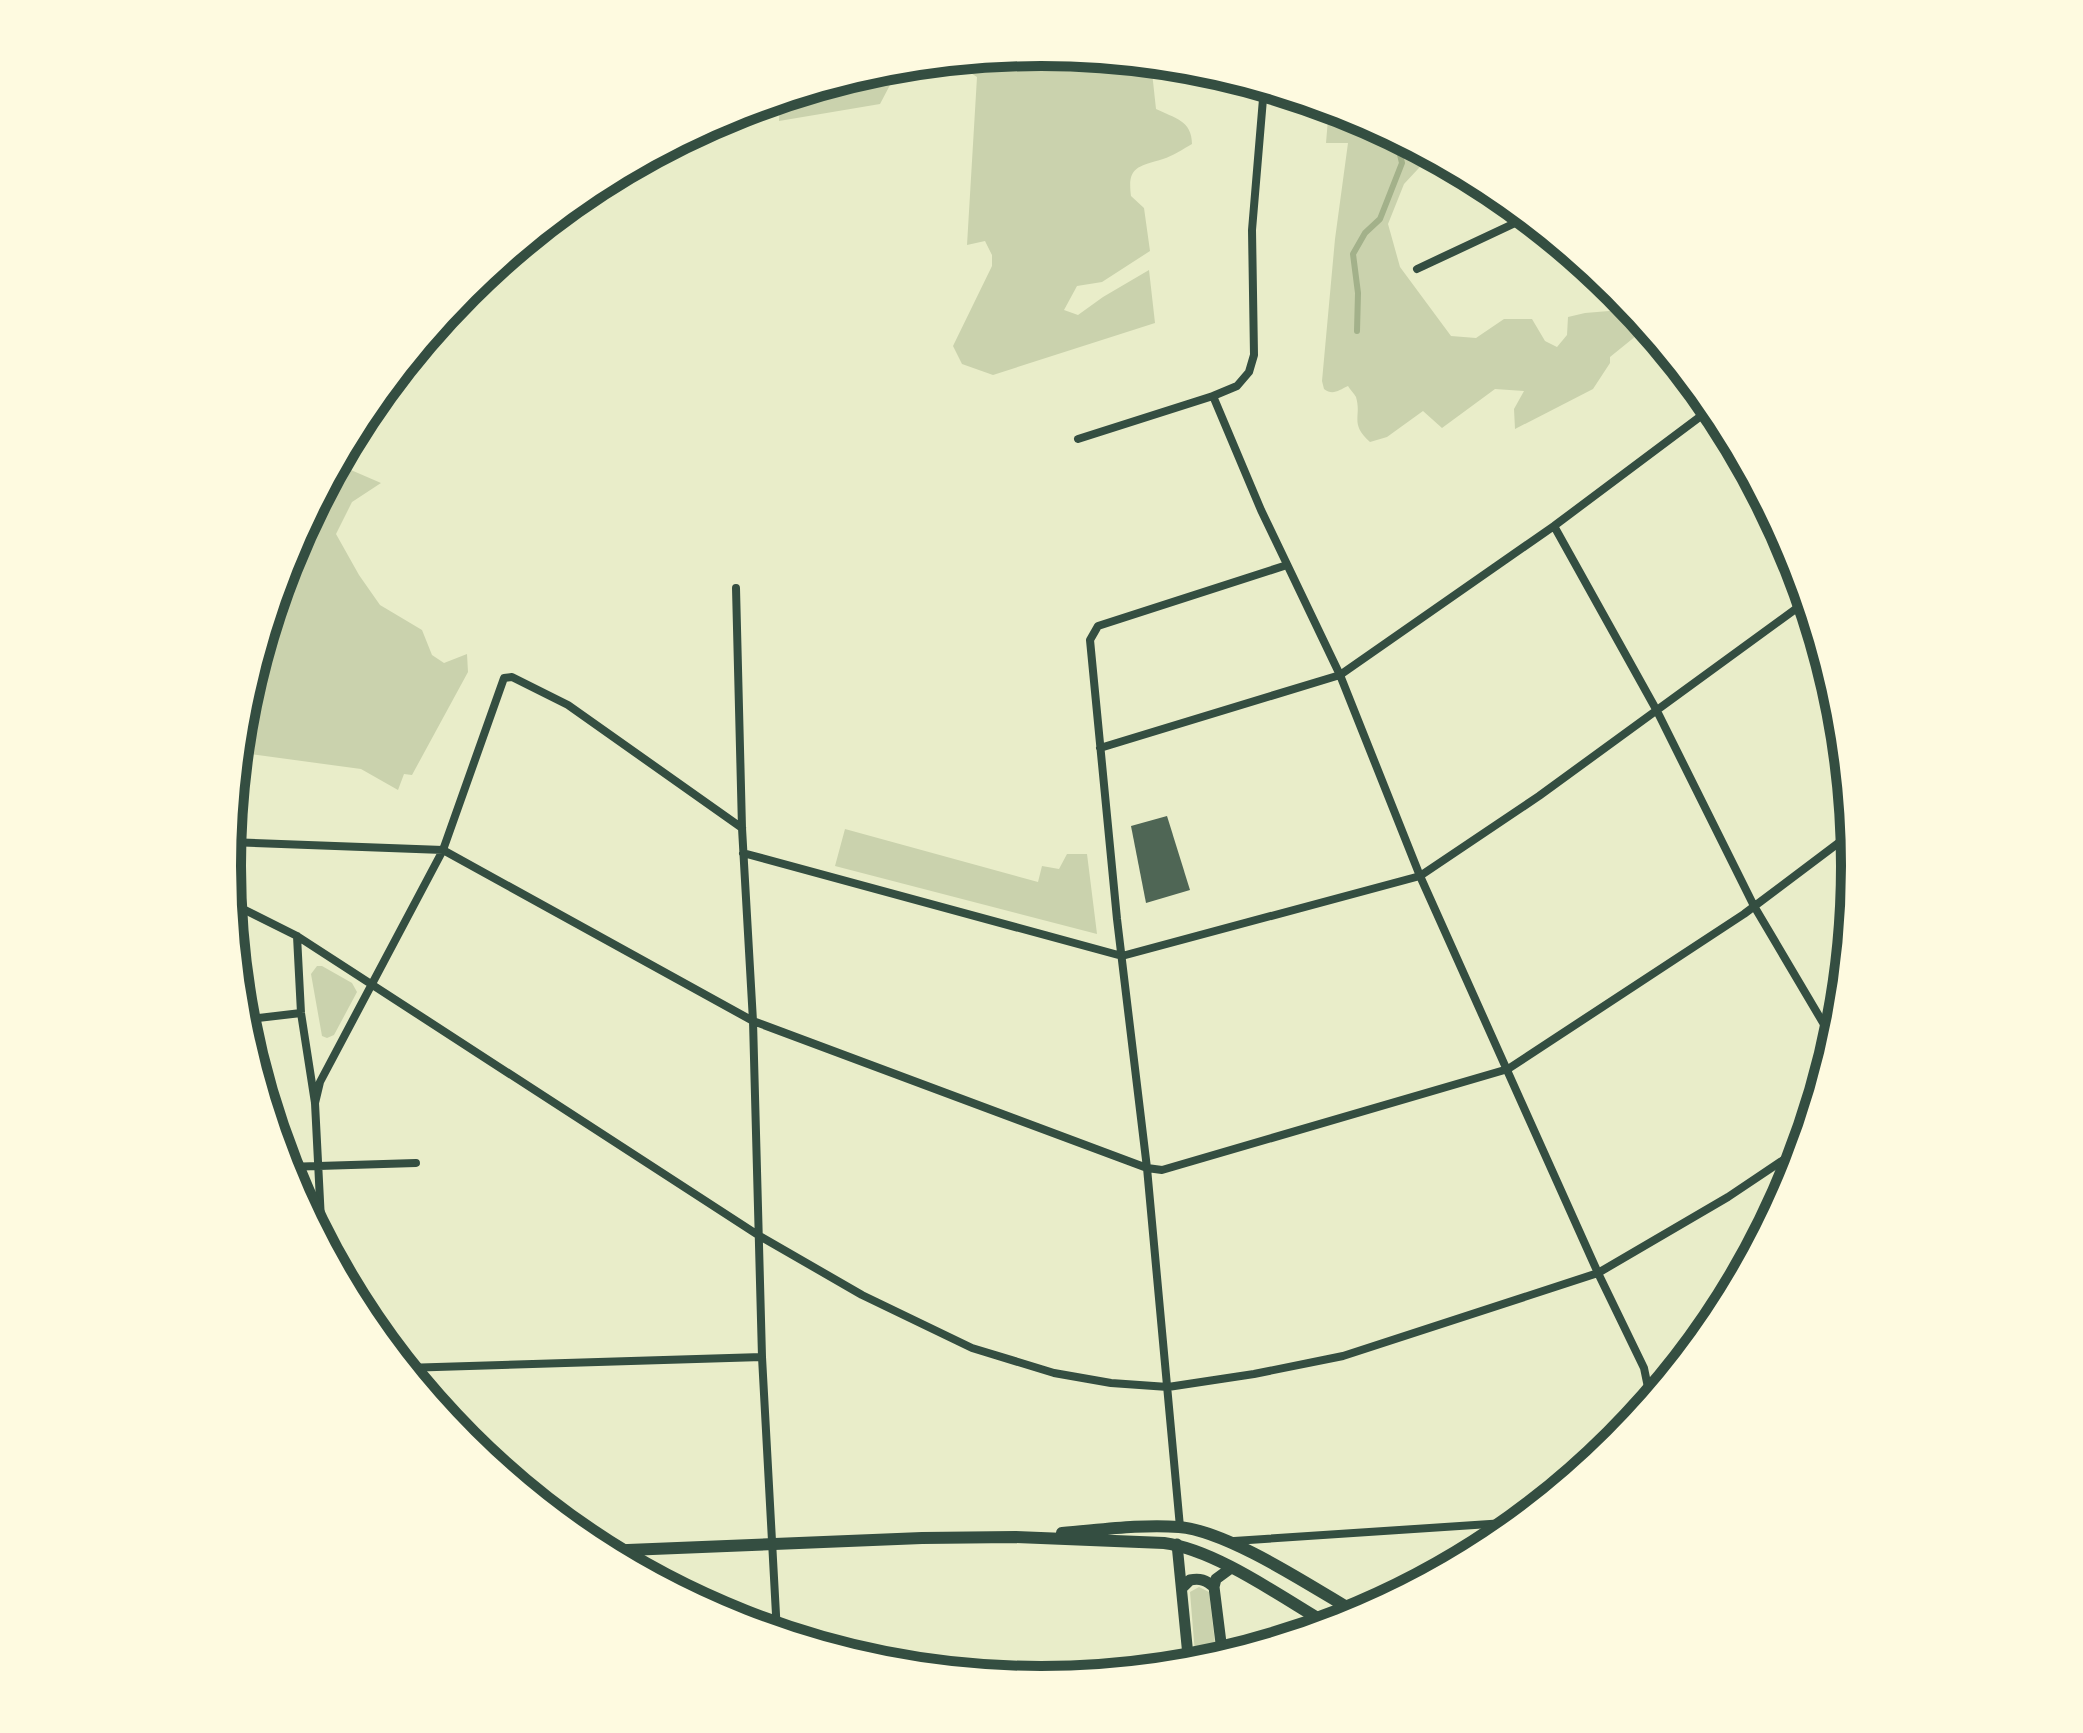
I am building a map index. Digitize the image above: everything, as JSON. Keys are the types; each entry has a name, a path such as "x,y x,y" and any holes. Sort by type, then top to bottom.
{"main road":[{"path":"625,1550 1015,1537 1180,1527 1270,1562 1346,1607"},
{"path":"1015,1537 1177,1544 1231,1568 1317,1618"}],"street":[{"path":"1078,439 1213,396 1237,386 1249,372 1254,355 1252,230 1263,97"},
{"path":"1417,269 1517,222"},
{"path":"1213,396 1287,565 1340,675 1420,876 1598,1273 1644,1368 1650,1386"},
{"path":"1100,748 1340,675 1554,526 1702,415"},
{"path":"1554,526 1657,711 1754,906 1826,1028"},
{"path":"1180,1527 1147,1168 1090,640 1098,626 1287,565"},
{"path":"736,588 762,1357 777,1622"},
{"path":"743,853 1122,956 1420,876 1539,796 1799,607"},
{"path":"315,1103 320,1082 443,850 504,678 512,677 568,705 742,828"},
{"path":"242,842 443,850 753,1021 1147,1168 1162,1170 1508,1069 1754,906 1841,841"},
{"path":"243,909 297,936 758,1235 862,1295 972,1348 1054,1373 1111,1383 1168,1387 1343,1356 1598,1273 1728,1197 1787,1157"},
{"path":"297,936 301,1013 315,1103 321,1213"},
{"path":"255,1018 301,1013"},
{"path":"300,1167 416,1163"},
{"path":"418,1368 762,1357"},
{"path":"1225,1542 1498,1523"},
{"path":"1177,1544 1188,1654"},
{"path":"1221,1646 1214,1587 1216,1579 1231,1568"},
{"path":"1182,1588 1190,1580 1196,1579 1206,1580 1214,1587"}],"green space":[{"path":"1042,66 1152,74 1156,109 1185,125 1192,144 1141,166 1133,173 1131,196 1144,208 1150,251 1102,282 1077,286 1064,310 1078,315 1149,270 1155,323 993,375 962,364 953,346 992,266 992,255 985,241 967,245 977,77 966,70"},
{"path":"893,80 880,104 779,121 780,110 784,108"},
{"path":"1328,119 1423,163 1404,184 1388,224 1400,267 1451,336 1476,338 1504,319 1532,319 1545,341 1557,347 1567,335 1568,317 1617,310 1638,334 1610,357 1610,363 1593,389 1515,429 1514,409 1524,391 1495,389 1442,428 1423,411 1387,437 1370,442 1358,425 1356,397 1348,386 1330,392 1324,389 1322,381 1335,239 1348,143 1326,143"},
{"path":"347,468 381,483 352,502 336,534 359,575 380,605 422,630 432,655 444,663 467,654 468,672 412,775 404,774 398,790 361,769 250,754 256,710 283,609 302,560"},
{"path":"845,829 1038,882 1042,866 1059,869 1067,854 1087,854 1097,934 835,866"},
{"path":"317,966 352,983 357,992 334,1035 327,1038 322,1036 311,974"},
{"path":"1199,1587 1209,1592 1216,1648 1195,1652 1190,1592"}],"building":[{"path":"1167,816 1190,890 1146,903 1131,826"}],"waterway":[{"path":"1357,331 1358,293 1353,254 1365,233 1380,219 1402,163 1399,151"}]}
